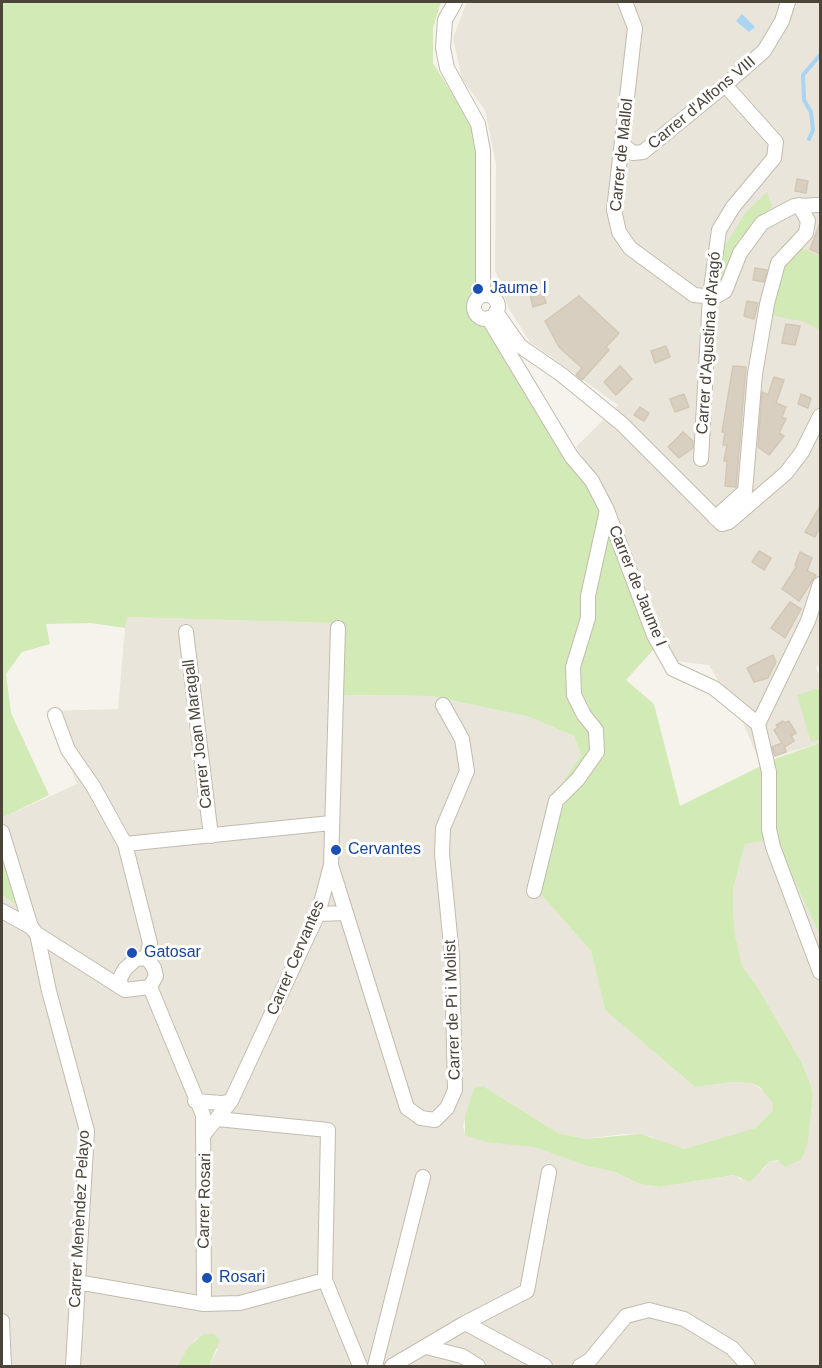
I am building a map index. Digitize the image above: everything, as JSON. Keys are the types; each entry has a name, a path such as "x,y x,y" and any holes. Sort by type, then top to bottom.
{"street":[{"name":"Carrer de Jaume I","path":"455,2 446,20 443,48 447,68 478,124 483,151 483,295 476,301 475,310 480,316 492,315"},
{"name":"Carrer de Mallol","path":"625,2 635,28 614,210 619,232 630,248 651,266 694,295 710,296"},
{"name":"Carrer d'Alfons VIII","path":"622,144 633,153 643,152 725,85 764,51 782,21 788,2"},
{"name":"Carrer d'Agustina d'Aragó","path":"701,459 710,296 720,230 733,207 774,158 776,142 725,85"},
{"path":"710,296 719,296 725,291 746,243 762,223 784,209 800,205 820,205"},
{"path":"719,521 745,491 755,374 767,304 777,263 806,233 808,221 800,205"},
{"name":"Carrer de Jaume I","path":"483,295 494,299 492,315 571,456 591,481 607,510 654,635 673,669 714,688 758,724"},
{"path":"492,315 520,346 562,375 622,424 719,521 729,522 786,473 802,452 820,416"},
{"path":"534,891 556,801 578,779 597,752 596,730 584,715 574,695 573,667 588,618 588,596 607,510"},
{"path":"820,584 808,621 758,724 769,772 769,829 773,847 820,972"},
{"name":"Carrer Cervantes","path":"205,1133 231,1101 318,914 331,865 338,628"},
{"name":"Carrer Joan Maragall","path":"186,632 211,836"},
{"name":"Carrer de Pi i Molist","path":"331,865 407,1108 421,1118 435,1120 447,1108 455,1090 452,956 442,854 443,828 467,771 462,739 443,705"},
{"path":"2,911 125,990 150,987 156,976 147,958 150,943 125,844 93,786 68,750 55,715"},
{"path":"125,844 331,823"},
{"name":"Carrer Menèndez Pelayo","path":"2,832 34,930 87,1131 72,1366"},
{"path":"318,914 346,913"},
{"path":"121,987 120,978 125,969 135,959 147,958"},
{"name":"Carrer Rosari","path":"150,987 195,1101 203,1115 205,1133 204,1304"},
{"path":"195,1101 222,1103 231,1101"},
{"path":"217,1119 328,1130 325,1280 360,1366"},
{"path":"392,1366 465,1323 527,1291 549,1172"},
{"path":"375,1366 423,1177"},
{"path":"77,1282 204,1304 240,1303 325,1280"},
{"path":"580,1366 591,1360 626,1316 649,1310 684,1319 732,1348 748,1366"},
{"path":"2,1321 4,1366"},
{"path":"465,1323 545,1366"},
{"path":"426,1347 462,1356 478,1366"}],"shaded area":[{"path":"467,2 820,2 820,665 816,667 820,678 820,743 759,761 743,722 709,665 674,661 651,620 621,527 601,484 576,447 618,405 530,342 508,307 495,270 496,164 485,110 462,79 453,38"},
{"path":"126,617 334,623 343,695 432,696 530,717 574,736 581,755 551,799 531,883 591,951 605,1010 695,1087 732,1082 751,1083 767,1093 773,1110 755,1128 684,1149 666,1145 650,1136 623,1134 585,1139 558,1133 483,1086 474,1088 463,1126 465,1134 477,1139 534,1147 587,1166 615,1172 640,1184 660,1187 735,1175 741,1180 764,1169 769,1162 802,1159 808,1142 813,1095 811,1086 801,1061 758,988 742,966 734,930 733,889 745,844 775,838 820,935 820,1366 209,1366 218,1349 196,1338 177,1366 2,1366 2,895 17,905 2,851 2,818 77,784 47,711 118,709"}],"green space":[{"path":"2,2 441,2 433,28 433,63 469,121 477,141 477,277 469,307 476,318 490,329 600,507 655,648 626,680 654,704 680,806 777,758 820,743 820,935 775,839 745,844 733,889 734,930 742,966 758,988 801,1061 811,1086 813,1095 808,1142 802,1159 785,1167 778,1160 769,1162 750,1182 734,1175 660,1187 640,1184 615,1172 587,1166 534,1147 486,1142 465,1135 465,1116 474,1088 483,1086 558,1133 585,1139 641,1134 684,1149 755,1128 773,1110 772,1102 760,1087 751,1083 732,1082 695,1087 605,1010 591,951 531,883 551,799 581,755 574,736 530,717 432,696 343,695 333,623 127,617 125,628 91,623 46,624 50,644 22,652 6,674 11,713 49,795 2,818"},
{"path":"767,192 772,207 758,219 718,285 717,259 745,213"},
{"path":"799,247 820,256 820,330 805,322 771,315 782,264"},
{"path":"820,688 820,739 811,742 797,695"},
{"path":"2,851 18,906 2,895"},
{"path":"204,1334 214,1334 220,1340 209,1366 177,1366 189,1346"}],"water":[{"path":"742,14 755,27 749,32 736,21"}],"building":[{"path":"797,179 808,181 806,193 795,191"},
{"path":"820,223 820,254 810,249"},
{"path":"755,268 767,270 764,282 753,280"},
{"path":"542,291 546,303 533,307 530,294"},
{"path":"579,296 619,333 606,347 609,350 582,380 576,375 582,368 559,347 545,321"},
{"path":"747,301 758,303 754,319 744,316"},
{"path":"786,324 800,326 795,345 782,343"},
{"path":"666,346 670,357 655,363 651,351"},
{"path":"620,366 632,379 616,395 604,382"},
{"path":"733,366 746,367 736,487 725,486 727,461 724,461 727,445 723,445 725,432 722,432"},
{"path":"774,377 784,380 776,403 786,407 782,417 786,419 779,433 784,436 769,455 758,447 762,392 768,395"},
{"path":"684,394 689,407 675,412 670,399"},
{"path":"801,394 811,398 808,408 798,404"},
{"path":"640,407 649,413 644,421 634,415"},
{"path":"683,432 693,441 693,448 679,458 668,447"},
{"path":"820,506 820,527 815,537 805,532"},
{"path":"759,551 771,558 764,570 752,562"},
{"path":"800,552 812,558 807,571 816,575 799,601 782,589 797,566 795,565"},
{"path":"790,602 801,609 785,638 771,628"},
{"path":"773,655 776,662 768,678 754,682 747,668"},
{"path":"783,721 785,723 789,721 796,733 791,736 794,741 785,747 784,745 786,752 775,756 772,747 782,743 774,730 778,727 776,725"}],"waterway":[{"path":"809,139 813,130 811,112 804,100 803,75 820,55"}],"place":[{"name":"Jaume I","path":"478,289"},
{"name":"Cervantes","path":"336,850"},
{"name":"Gatosar","path":"132,953"},
{"name":"Rosari","path":"207,1278"}]}
